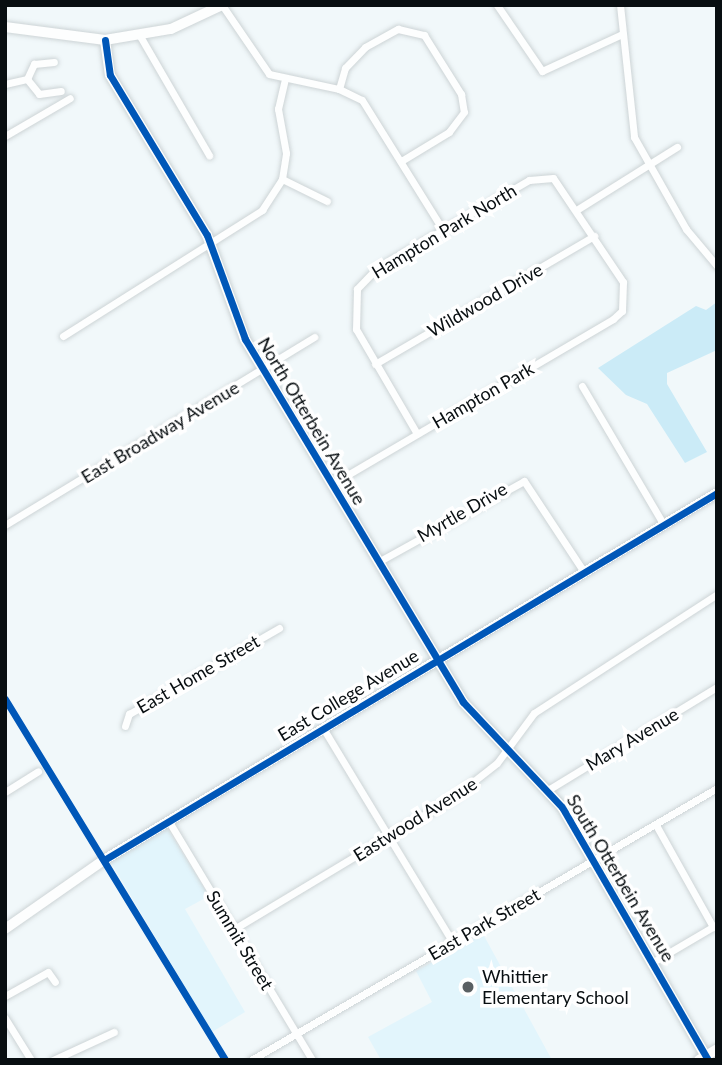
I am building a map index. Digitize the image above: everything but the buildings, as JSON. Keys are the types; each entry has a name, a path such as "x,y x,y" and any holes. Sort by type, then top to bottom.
{"street":[{"path":"5,27 106,40 140,36 222,5 258,64 284,82 339,89 362,100 403,160 443,230"},
{"path":"497,5 542,71 622,34"},
{"path":"620,5 629,109 648,165 717,266"},
{"path":"339,89 345,68 365,47 398,29 424,35 461,94 464,112 449,132 403,160"},
{"path":"140,36 209,155"},
{"name":"North Otterbein Avenue","path":"106,40 113,82 211,245 236,322 437,660"},
{"path":"27,79 34,64 54,62"},
{"path":"5,84 27,79"},
{"path":"27,79 39,94 61,91"},
{"path":"63,336 211,245 262,210 282,178 286,153 278,109 284,82"},
{"path":"5,136 69,98"},
{"path":"594,236 578,209 677,147"},
{"path":"282,178 327,201"},
{"name":"Hampton Park North","path":"375,364 355,329 352,307 370,272 529,180 553,178 578,209"},
{"name":"Hampton Park","path":"332,484 613,319 626,300 594,236"},
{"name":"Wildwood Drive","path":"375,364 594,236"},
{"name":"East Broadway Avenue","path":"5,525 314,337"},
{"path":"375,364 417,434"},
{"path":"582,386 664,525"},
{"name":"Myrtle Drive","path":"379,562 524,481 584,572"},
{"name":"East College Avenue","path":"5,929 39,900 168,820 717,493"},
{"name":"Eastwood Avenue","path":"234,929 388,838 482,777 543,706 658,639 717,594"},
{"name":"East Home Street","path":"125,726 129,714 279,628"},
{"name":"South Otterbein Avenue","path":"437,660 476,720 548,790 595,860 705,1058"},
{"name":"Mary Avenue","path":"548,790 717,687"},
{"path":"323,728 453,943"},
{"path":"5,792 38,771"},
{"name":"East Park Street","path":"251,1060 716,789"},
{"name":"Summit Street","path":"168,820 312,1060"},
{"path":"653,962 715,926 656,825"},
{"path":"5,996 48,972 55,982"},
{"path":"5,1018 31,1060"},
{"path":"53,1060 114,1032"},
{"path":"705,1058 717,1049"}],"shaded area":[{"path":"717,302 717,350 667,373 667,384 707,452 685,463 647,404 626,395 598,368 696,306 706,310"},
{"path":"167,828 209,896 185,909 245,1012 212,1032 110,861"},
{"name":"Whittier Elementary School","path":"483,934 552,1060 381,1060 368,1037 432,1002 416,971"}],"cycle path":[{"path":"105,40 110,75 207,235 245,339 463,702 562,807 708,1060"},
{"path":"104,860 717,493"},
{"path":"5,699 225,1060"}],"place":[{"name":"Whittier Elementary School","path":"468,987"}]}
